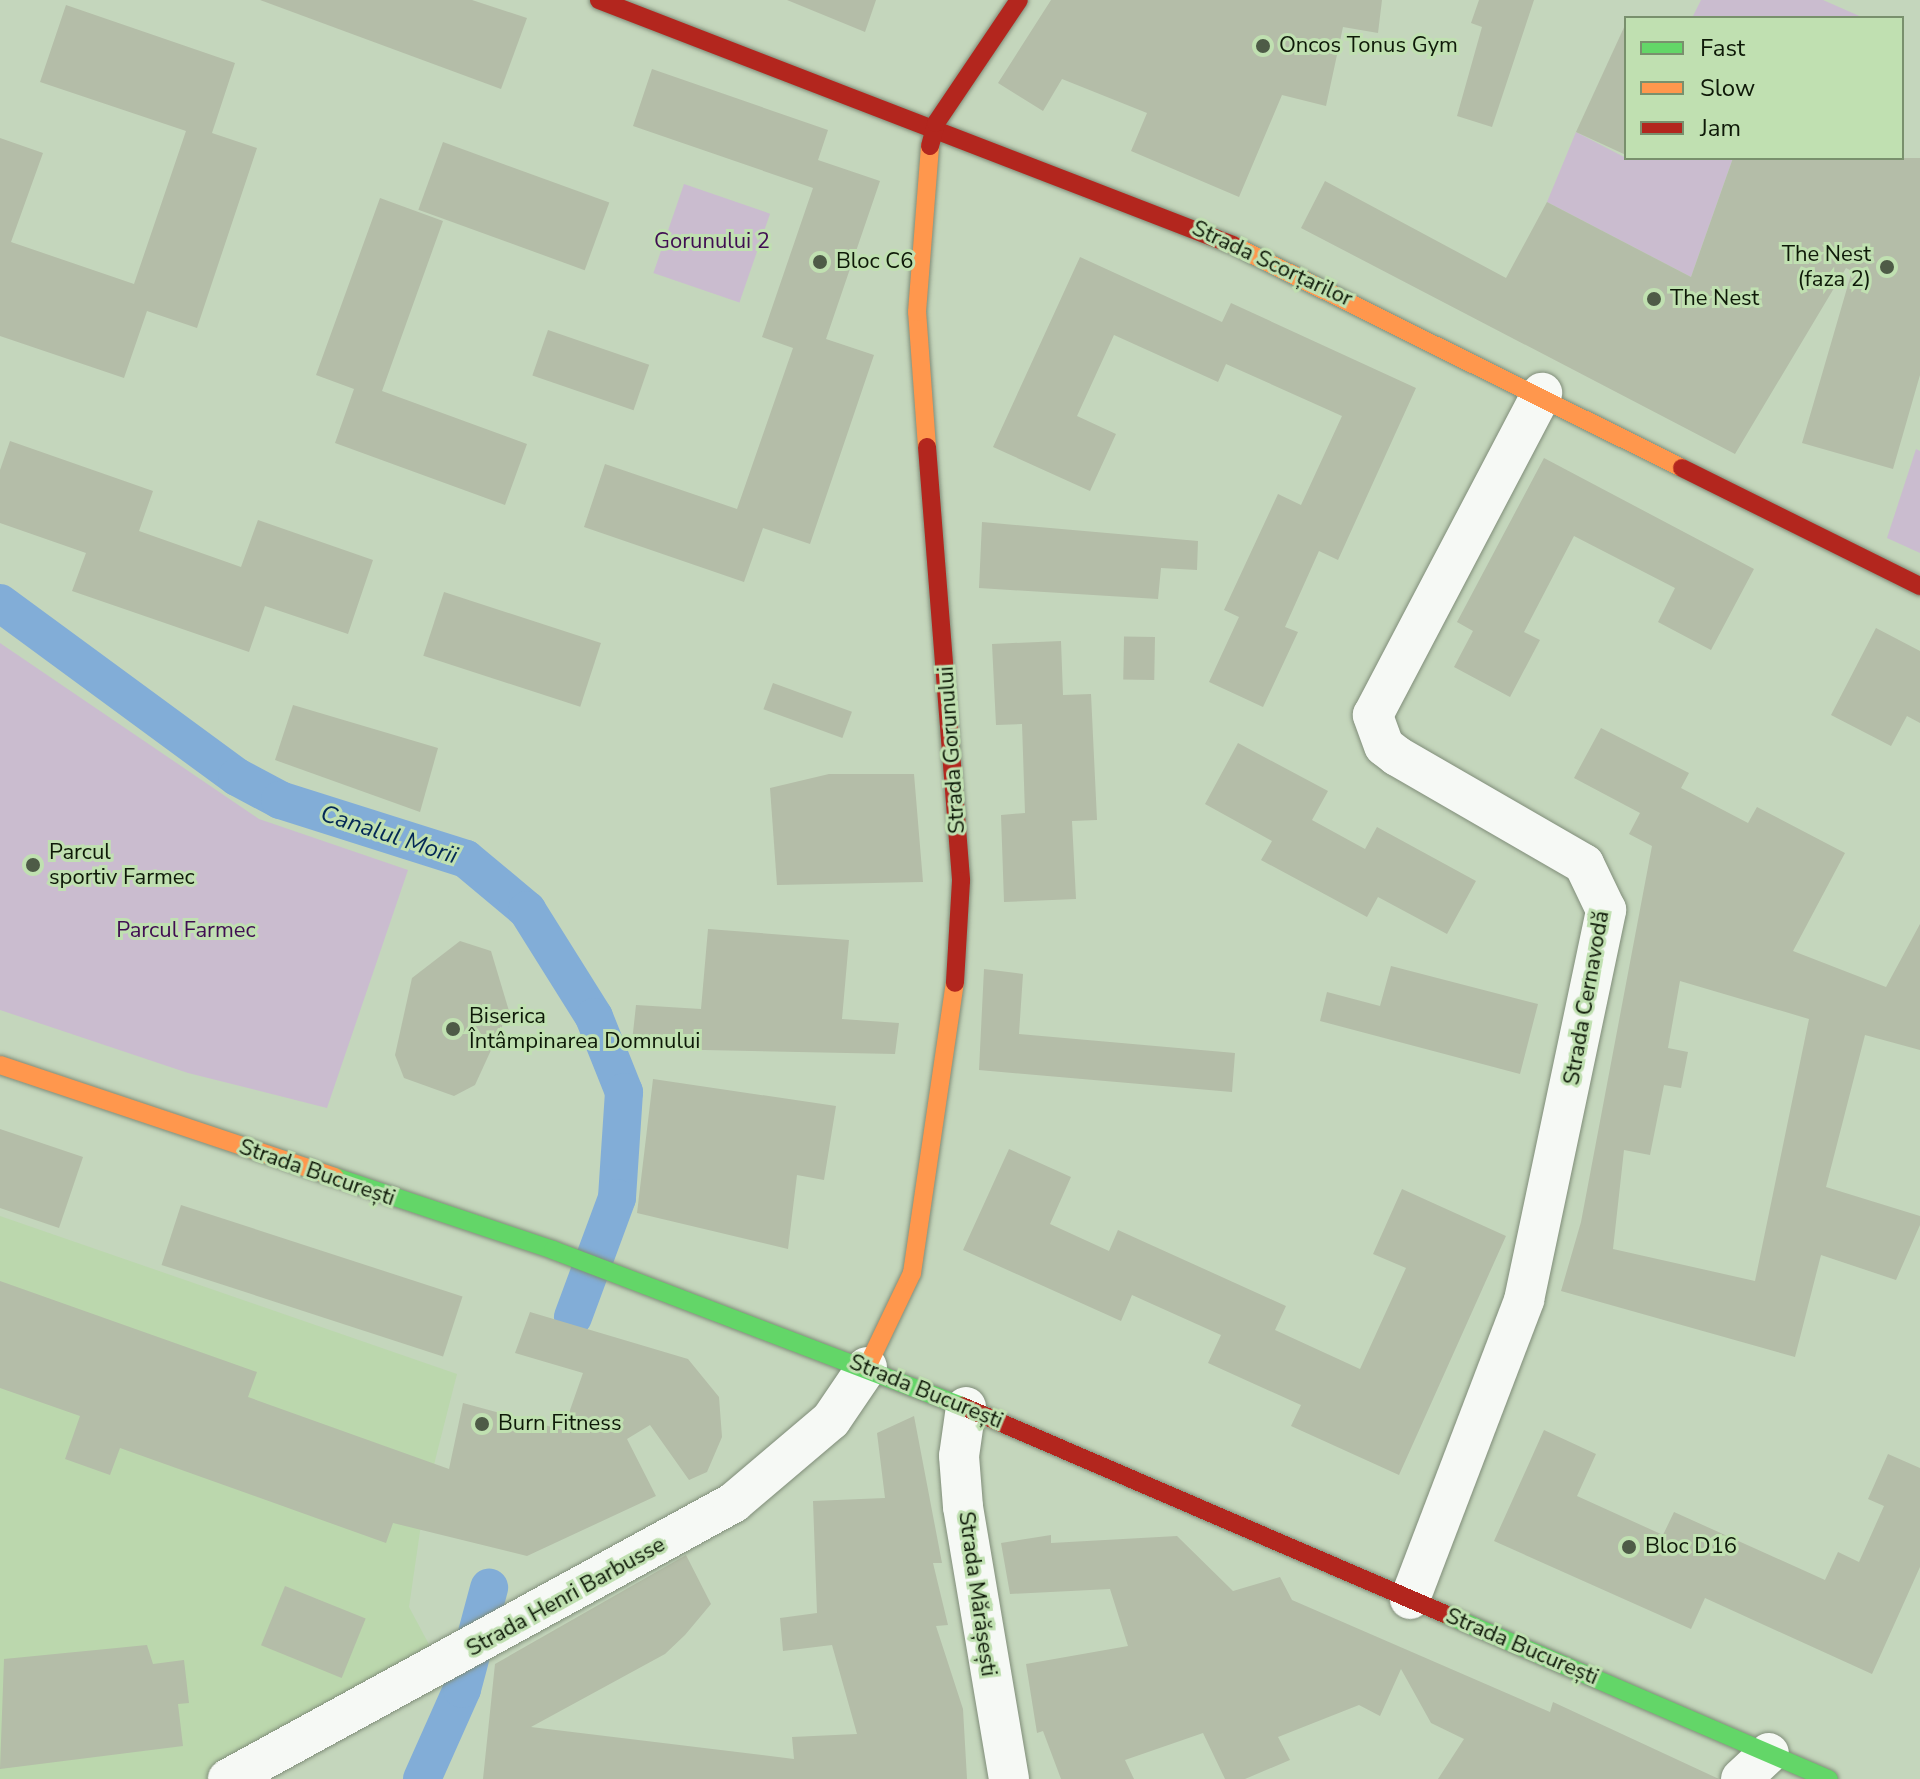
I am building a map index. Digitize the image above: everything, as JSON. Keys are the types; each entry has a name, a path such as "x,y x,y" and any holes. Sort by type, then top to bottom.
{"street":[{"name":"Strada Scorțarilor","path":"599,0 936,123 1191,224 1542,393 1920,586"},
{"name":"Strada Gorunului","path":"867,1367 912,1273 956,968 961,881 952,715 917,312 922,176 936,123 1019,0"},
{"name":"Strada Cernavodă","path":"1410,1599 1524,1300 1606,910 1584,864 1397,756 1384,746 1373,715 1542,393"},
{"name":"Strada București","path":"0,1065 553,1250 867,1367 1410,1599 1755,1766 1829,1779"},
{"name":"Strada Henri Barbusse","path":"228,1779 510,1630 733,1503 831,1420 867,1367"},
{"name":"Strada Mărășești","path":"966,1407 959,1456 963,1507 1009,1779"}],"shaded area":[{"path":"0,1216 457,1374 424,1504 409,1607 440,1665 228,1779 0,1779"}],"green space":[{"path":"1701,0 1823,0 1859,16 1693,16"},
{"path":"1576,132 1624,157 1624,160 1732,160 1691,277 1547,202"},
{"name":"Gorunului 2","path":"684,184 770,214 739,303 653,273"},
{"path":"1916,449 1920,451 1920,553 1887,538"},
{"name":"Parcul Farmec","path":"0,643 259,819 408,870 327,1108 188,1073 0,1010"}],"building":[{"path":"260,0 472,0 527,18 501,89"},
{"path":"787,0 876,0 865,32"},
{"path":"1051,0 1382,0 1378,33 1343,27 1326,106 1282,95 1239,197 1131,151 1147,113 1062,79 1043,111 998,83"},
{"path":"1479,0 1534,0 1492,127 1457,116 1482,27 1471,23"},
{"path":"66,5 235,63 212,133 257,148 197,328 147,311 124,378 0,336 0,138 43,153 11,242 134,284 186,131 40,82"},
{"path":"1624,27 1624,154 1576,132"},
{"name":"Bloc C6","path":"652,69 828,130 818,160 880,181 826,339 874,355 810,544 763,528 744,582 584,527 605,464 737,509 793,348 762,337 813,188 633,126"},
{"path":"443,142 609,203 585,270 418,210"},
{"name":"The Nest","path":"1920,158 1920,375 1893,469 1802,443 1852,271 1846,268 1735,454 1301,228 1325,181 1506,278 1547,202 1691,277 1732,160"},
{"path":"380,198 443,221 382,391 527,444 505,505 335,443 354,389 316,375"},
{"path":"1080,257 1222,322 1231,303 1416,388 1338,560 1319,551 1285,627 1298,632 1263,707 1209,682 1239,617 1224,610 1278,494 1301,505 1342,416 1226,364 1218,382 1114,335 1077,416 1116,434 1090,491 993,447"},
{"path":"548,330 649,365 634,410 532,375"},
{"path":"10,441 153,491 139,531 241,567 258,520 373,560 348,634 265,606 249,652 72,591 86,553 0,523 0,470"},
{"path":"1544,458 1754,569 1711,650 1658,622 1675,588 1574,536 1524,632 1540,640 1510,697 1454,667 1473,631 1457,622"},
{"path":"982,522 1198,541 1197,570 1161,568 1158,599 979,588"},
{"path":"444,592 601,643 580,707 423,656"},
{"path":"1876,628 1920,651 1920,723 1907,716 1891,746 1831,715"},
{"path":"1124,636 1155,637 1154,680 1123,679"},
{"path":"1061,641 1063,695 1091,694 1097,820 1072,821 1076,899 1004,902 1001,815 1025,813 1022,724 996,725 992,644"},
{"path":"773,683 852,712 842,738 763,709"},
{"path":"293,705 438,748 420,812 275,760"},
{"path":"1601,728 1689,773 1681,788 1748,823 1757,807 1845,853 1793,951 1886,987 1920,924 1920,1050 1865,1035 1826,1187 1920,1216 1920,1225 1896,1280 1821,1255 1795,1357 1561,1291 1581,1222 1652,846 1629,834 1640,813 1574,778","holes":["1680,981 1809,1019 1755,1281 1613,1249 1624,1150 1650,1155 1664,1085 1681,1088 1688,1052 1668,1048"]},
{"path":"1238,743 1328,791 1312,820 1365,849 1377,827 1476,881 1447,934 1378,897 1367,917 1261,860 1272,841 1205,804"},
{"path":"829,774 914,774 923,882 777,885 770,788"},
{"path":"708,929 849,940 842,1019 899,1023 895,1054 657,1049 632,1042 636,1005 701,1009"},
{"name":"Biserica Întâmpinarea Domnului","path":"460,941 491,951 509,1011 475,1085 454,1096 404,1078 395,1055 412,978"},
{"path":"1391,966 1538,1004 1520,1074 1320,1021 1327,992 1380,1006"},
{"path":"984,969 1023,974 1019,1034 1235,1053 1232,1092 979,1070"},
{"path":"653,1079 836,1106 824,1180 797,1175 788,1249 637,1213"},
{"path":"0,1129 83,1157 59,1228 0,1208"},
{"path":"1009,1149 1071,1177 1050,1224 1109,1251 1118,1230 1286,1306 1275,1330 1360,1369 1406,1268 1373,1254 1402,1189 1506,1236 1399,1475 1291,1426 1301,1405 1208,1363 1221,1335 1132,1295 1121,1321 963,1250"},
{"path":"181,1205 463,1296 443,1356 162,1265"},
{"path":"0,1281 257,1372 248,1397 449,1469 463,1403 563,1430 583,1373 515,1353 530,1312 688,1359 719,1397 722,1437 707,1472 689,1480 650,1425 627,1439 656,1496 527,1556 393,1523 386,1543 120,1448 110,1475 65,1459 80,1416 0,1388"},
{"path":"914,1416 942,1563 933,1563 948,1625 936,1626 963,1709 967,1779 483,1779 495,1664 686,1555 711,1604 685,1635 665,1654 531,1727 794,1759 792,1737 857,1734 832,1645 783,1651 780,1618 817,1613 813,1501 885,1498 877,1433"},
{"name":"Bloc D16","path":"1544,1430 1596,1454 1577,1496 1663,1535 1674,1512 1825,1580 1838,1552 1859,1562 1884,1506 1868,1499 1888,1454 1920,1468 1920,1567 1872,1674 1705,1598 1691,1629 1494,1541"},
{"path":"1051,1535 1051,1543 1177,1536 1233,1591 1280,1577 1292,1600 1550,1712 1553,1702 1719,1779 1438,1779 1464,1739 1431,1723 1401,1669 1380,1716 1359,1705 1278,1737 1290,1760 1245,1779 1225,1779 1203,1733 1125,1760 1134,1779 1061,1779 1043,1731 1037,1733 1026,1664 1128,1646 1110,1589 1010,1594 1001,1543"},
{"path":"285,1586 366,1619 342,1678 261,1645"},
{"path":"147,1645 153,1664 184,1660 189,1703 178,1704 183,1746 0,1769 4,1659"}],"waterway":[{"name":"Canalul Morii","path":"0,603 237,777 280,800 466,859 527,910 594,1017 624,1092 617,1198 573,1317"},
{"name":"Canalul Morii","path":"422,1779 462,1689 489,1588"}],"traffic: fast":[{"path":"335,1177 553,1250 962,1406"},
{"path":"1445,1614 1829,1779"}],"traffic: slow":[{"path":"927,447 917,312 930,146"},
{"path":"1233,245 1682,468"},
{"path":"867,1367 912,1273 955,983"},
{"path":"0,1065 335,1177"}],"traffic: jam":[{"path":"599,0 1233,245"},
{"path":"930,146 936,123 1019,0"},
{"path":"927,447 961,881 955,983"},
{"path":"1682,468 1920,586"},
{"path":"962,1406 1445,1614"}],"place":[{"name":"Oncos Tonus Gym","path":"1263,46"},
{"name":"Bloc C6","path":"820,262"},
{"name":"The Nest (faza 2)","path":"1887,267"},
{"name":"The Nest","path":"1654,299"},
{"name":"Parcul sportiv Farmec","path":"33,865"},
{"name":"Biserica Întâmpinarea Domnului","path":"453,1029"},
{"name":"Burn Fitness","path":"482,1424"},
{"name":"Bloc D16","path":"1629,1547"}]}
